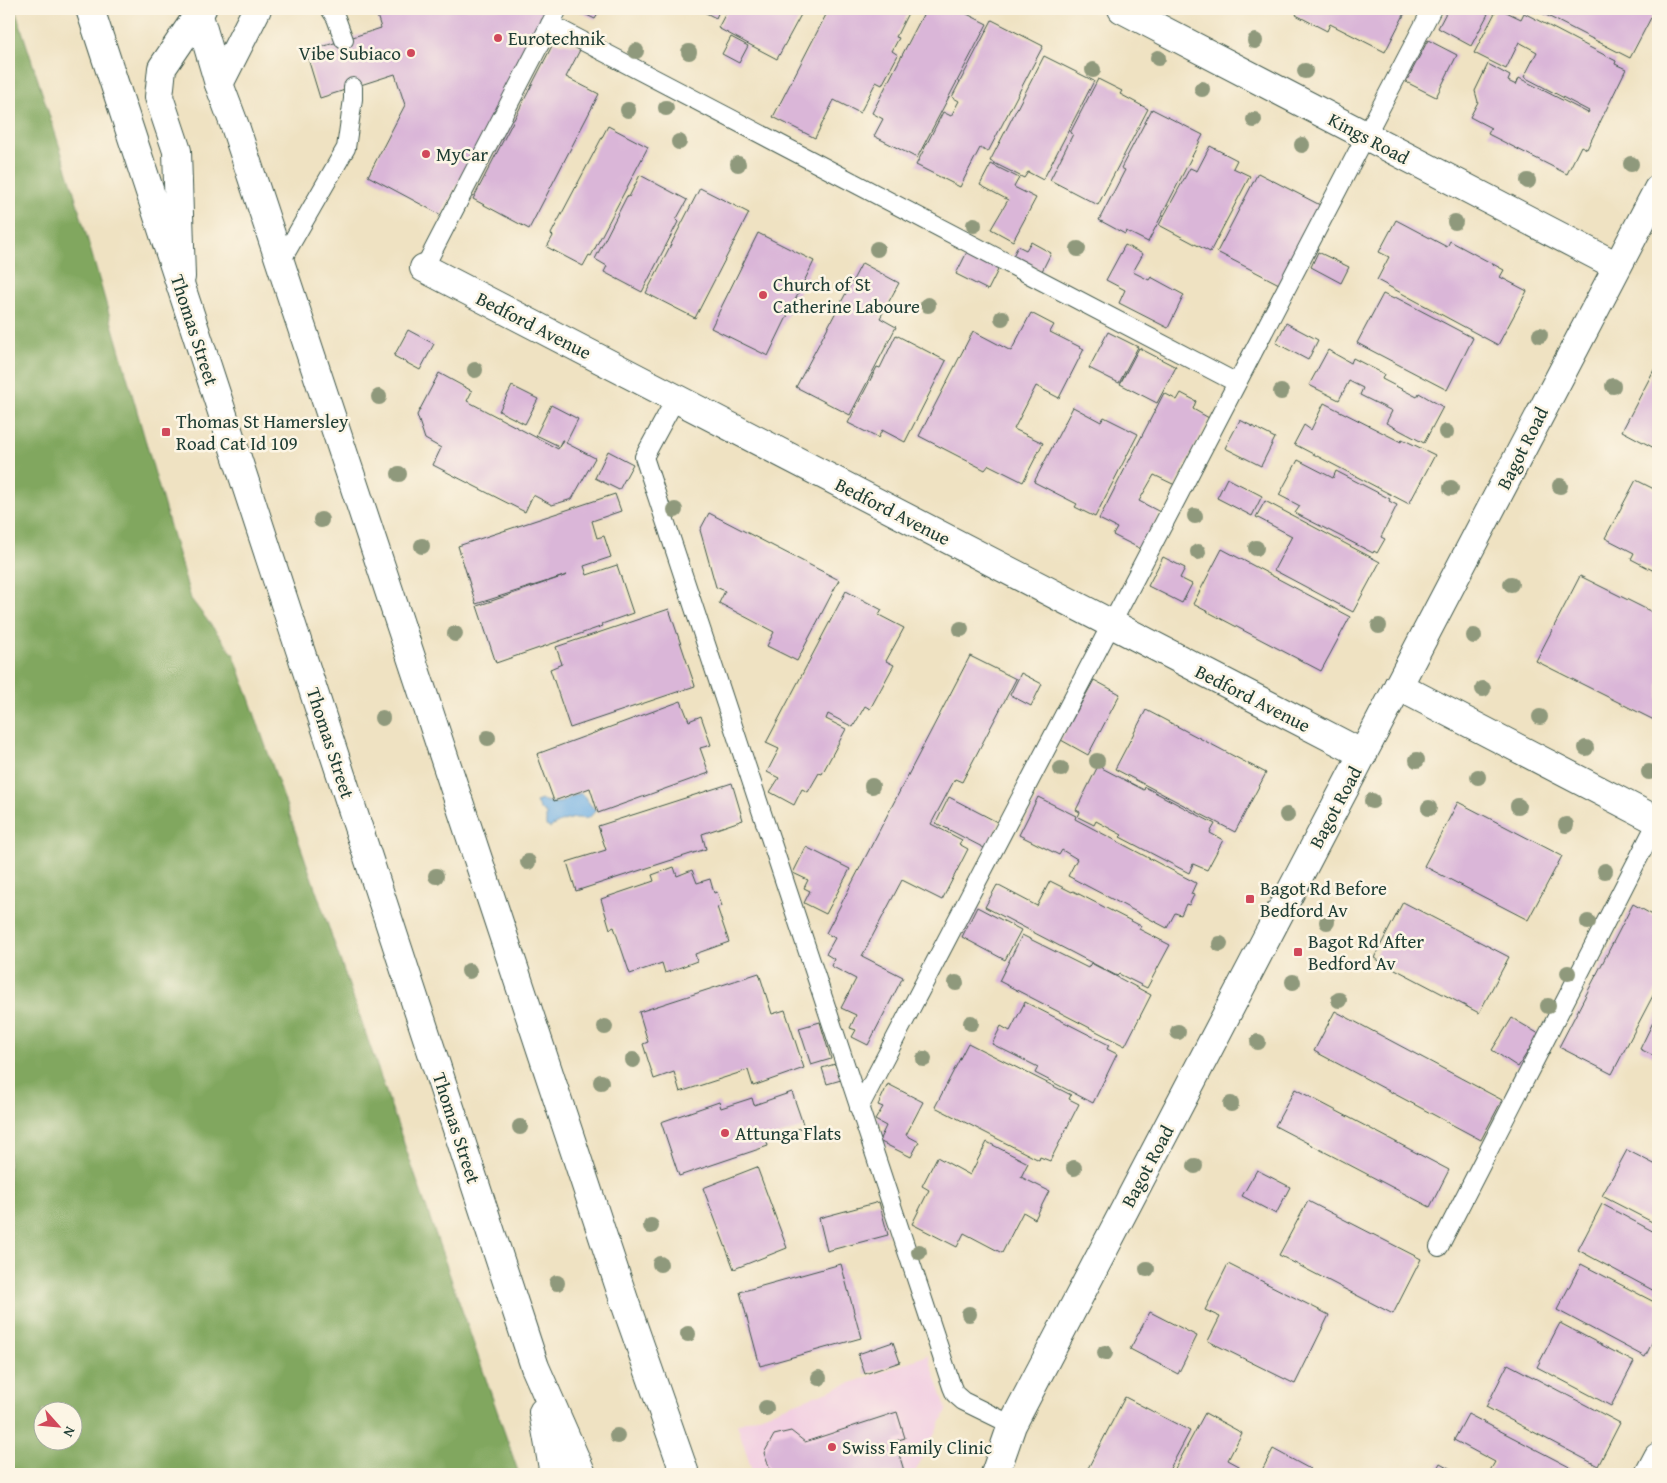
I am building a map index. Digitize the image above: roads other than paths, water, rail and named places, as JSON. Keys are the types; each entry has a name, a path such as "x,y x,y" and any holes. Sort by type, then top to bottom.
{"main road":[{"name":"Thomas Street","path":"90,9 536,1367 582,1474"},
{"path":"219,84 257,9"},
{"name":"Kings Road","path":"1122,9 1617,266"},
{"path":"182,288 177,151 158,98 162,68 199,10"},
{"path":"199,10 219,84 236,129 624,1300 685,1474"},
{"name":"Bagot Road","path":"995,1474 1012,1425 1658,189"},
{"name":"Bedford Avenue","path":"424,268 1363,754"},
{"path":"1398,686 1658,820"},
{"path":"536,1367 554,1474"},
{"name":"Bagot Road","path":"975,1474 1012,1425"},
{"path":"1649,1474 1658,1456"}],"lane":[{"path":"330,9 336,18 344,40"},
{"path":"859,1108 1432,9"},
{"path":"424,268 554,16 1237,383"},
{"path":"280,263 346,148 353,87"},
{"path":"676,398 644,457 953,1391 963,1401 1012,1425"},
{"path":"1439,1247 1658,820"}],"water":[{"path":"581,793 596,810 591,816 565,820 550,828 546,826 546,814 536,802 542,800 559,803"}],"place":[{"name":"Eurotechnik","path":"498,38"},
{"name":"Vibe Subiaco","path":"411,53"},
{"name":"MyCar","path":"426,154"},
{"name":"Church of St Catherine Laboure","path":"763,295"},
{"name":"Thomas St Hamersley Road Cat Id 109","path":"166,432"},
{"name":"Bagot Rd Before Bedford Av","path":"1250,899"},
{"name":"Bagot Rd After Bedford Av","path":"1298,952"},
{"name":"Attunga Flats","path":"725,1133"},
{"name":"Swiss Family Clinic","path":"832,1447"}]}
